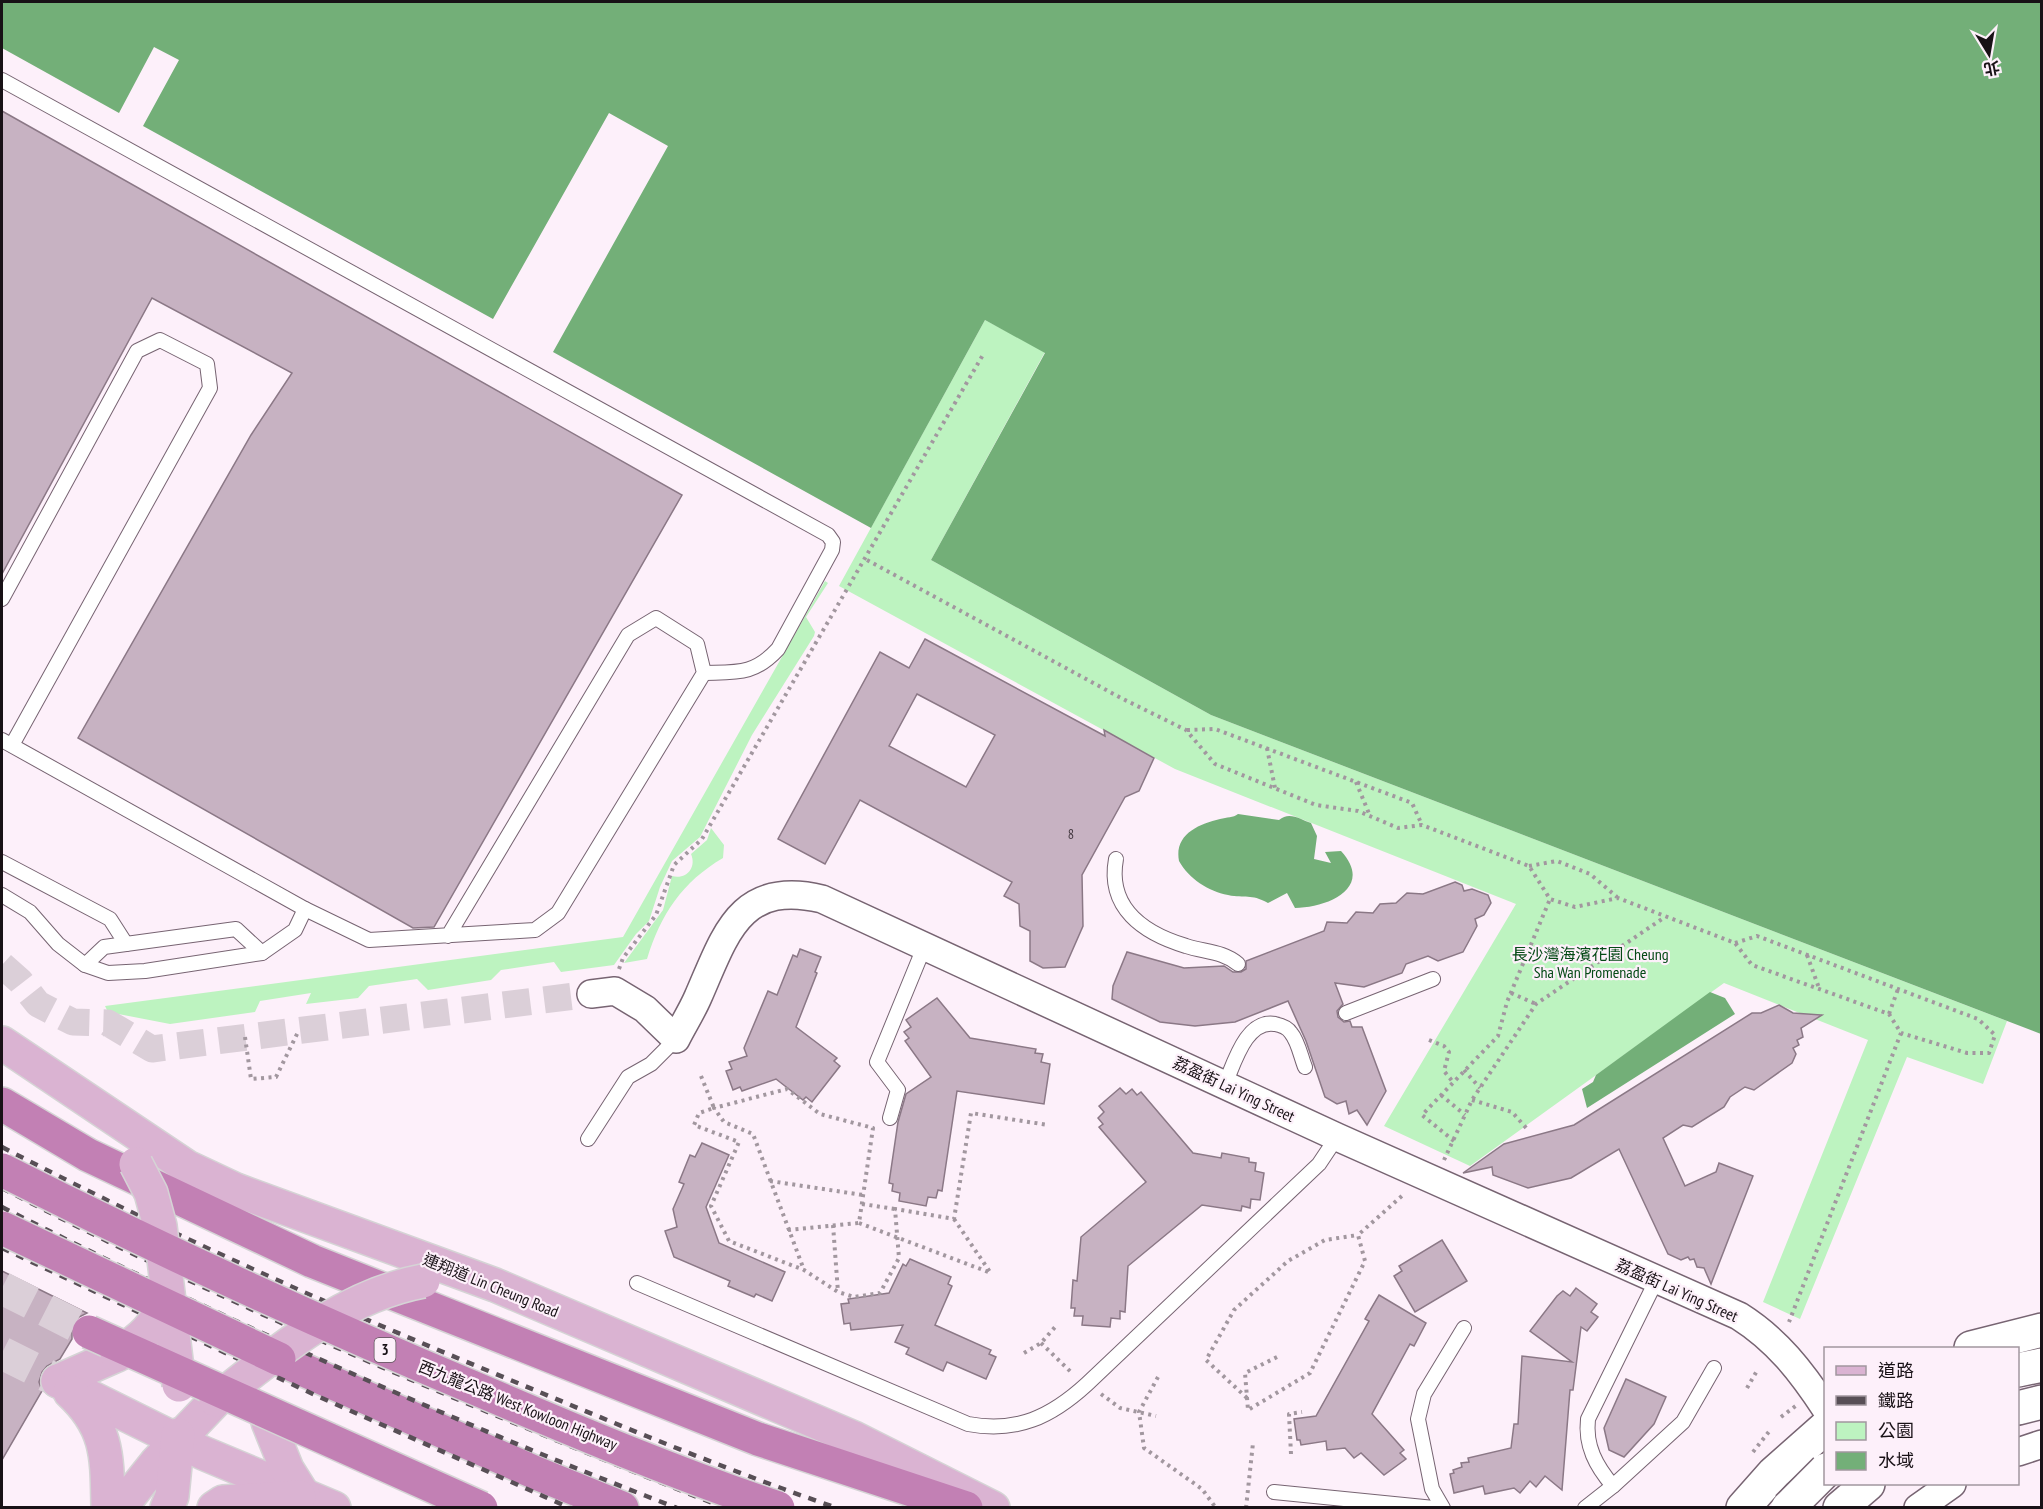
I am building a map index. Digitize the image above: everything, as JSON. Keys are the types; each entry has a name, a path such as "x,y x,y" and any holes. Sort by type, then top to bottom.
{"highway":[{"path":"2,1104 88,1155 312,1261 758,1439 966,1508"},
{"name":"西九龍公路 West Kowloon Highway","path":"2,1170 108,1223 346,1334 558,1424 778,1508"},
{"path":"2,1228 279,1359 536,1473 622,1508"},
{"path":"89,1332 481,1508"}],"main road":[{"name":"連翔道 Lin Cheung Road","path":"2,1043 58,1078 187,1167 236,1190 288,1212 408,1251 495,1285 854,1438 993,1508"},
{"path":"58,1078 102,1122 136,1164 152,1193 160,1226 181,1407 172,1496 167,1508"},
{"path":"120,1508 216,1400 285,1345 366,1298 392,1287 423,1281 458,1280 495,1285"},
{"path":"58,1381 117,1355 140,1340 158,1320 167,1299"},
{"path":"264,1362 264,1392 268,1422 287,1469 304,1496"},
{"path":"58,1381 178,1441 334,1508"},
{"path":"58,1381 88,1408 103,1439 108,1462 108,1508"},
{"path":"214,1508 223,1502 304,1496"}],"street":[{"name":"荔盈街 Lai Ying Street","path":"676,1038 697,999 722,939 733,922 751,907 769,898 789,893 822,899 1337,1137 1739,1316 1759,1328 1785,1352 1824,1405"},
{"path":"591,994 615,991 645,1009 676,1038"},
{"path":"1975,1347 2042,1330"},
{"path":"2019,1370 2042,1365"},
{"path":"2019,1408 2042,1402"},
{"path":"1782,1488 1824,1430"},
{"path":"2019,1452 2042,1443"},
{"path":"1743,1508 1782,1488 1824,1471"},
{"path":"1840,1508 1867,1485"},
{"path":"1918,1508 1951,1485"}],"lane":[{"path":"2,80 828,535 833,542 832,550 778,650 765,663 747,671 704,673"},
{"path":"2,599 137,351 160,340 207,364 210,388 7,742 305,909 369,940 448,936 535,930 558,913 704,673 697,644 656,618 628,635 448,936"},
{"path":"1116,859 1114,883 1118,897 1125,910 1137,921 1168,939 1220,954 1238,964"},
{"path":"2,862 110,919 126,944"},
{"path":"2,895 30,912 58,944 85,965 108,973 145,971 262,953 295,930 305,909"},
{"path":"85,965 104,947 236,929 262,953"},
{"path":"890,1118 898,1090 877,1062 925,945"},
{"path":"1346,1012 1434,979"},
{"path":"1225,1084 1246,1039 1263,1018 1296,1032 1305,1067"},
{"path":"588,1139 628,1077 651,1064 676,1038"},
{"path":"637,1284 968,1424 987,1427 1025,1424 1059,1408 1087,1384 1319,1164 1337,1137"},
{"path":"1613,1486 1595,1462 1587,1432 1588,1419 1656,1281"},
{"path":"1443,1508 1432,1489 1418,1419 1425,1394 1464,1328"},
{"path":"1585,1508 1613,1486 1683,1422 1714,1368"},
{"path":"1274,1492 1434,1508"}],"path":[{"path":"616,976 623,958 656,915 674,865 702,839 867,560 984,353"},
{"path":"867,560 1121,698 1186,730 1215,764 1316,805 1358,811 1398,828 1422,825 1529,866 1557,861 1590,874 1618,898 1735,943 1752,965 1889,1014 1901,1033 1967,1053 1989,1053 1995,1035 1978,1019 1757,936 1735,943"},
{"path":"1186,730 1215,729 1412,803 1422,825"},
{"path":"1267,748 1275,789"},
{"path":"1356,782 1370,816"},
{"path":"1529,866 1550,899 1575,907 1618,898"},
{"path":"1454,1141 1422,1115 1498,1036 1511,993 1550,899"},
{"path":"1444,1161 1472,1100 1536,1004 1666,916"},
{"path":"1807,954 1820,989"},
{"path":"1889,1014 1898,989"},
{"path":"1511,993 1536,1004"},
{"path":"245,1037 251,1079 276,1077 299,1030"},
{"path":"1789,1322 1901,1033"},
{"path":"1429,1040 1444,1046 1449,1052 1444,1071 1453,1082"},
{"path":"1464,1070 1480,1088"},
{"path":"700,1076 714,1108 724,1122 753,1134 804,1270"},
{"path":"859,1223 873,1128 820,1114 787,1089 699,1113 694,1125 739,1142 711,1206 729,1241 804,1270 838,1292 854,1297 880,1293 898,1258 895,1209"},
{"path":"1441,1095 1465,1114"},
{"path":"1472,1100 1512,1112 1528,1130"},
{"path":"788,1230 859,1223 991,1273 954,1219 971,1113 1048,1125"},
{"path":"770,1181 863,1195"},
{"path":"1248,1399 1206,1360 1234,1311 1288,1261 1325,1240 1358,1235 1405,1194"},
{"path":"862,1204 954,1219"},
{"path":"833,1225 838,1292"},
{"path":"1277,1357 1245,1373 1248,1410 1310,1373 1365,1261 1358,1235"},
{"path":"1024,1353 1041,1342 1056,1326"},
{"path":"1041,1342 1087,1384 1120,1408 1156,1416"},
{"path":"1748,1388 1758,1369"},
{"path":"1158,1377 1139,1412 1144,1448 1202,1489 1216,1508"},
{"path":"1292,1454 1289,1414 1302,1412"},
{"path":"1246,1508 1253,1443"}],"green space":[{"name":"長沙灣海濱花園 Cheung Sha Wan Promenade","path":"985,320 1045,352 931,560 1211,715 2007,1021 1983,1084 1907,1057 1800,1319 1763,1302 1868,1040 1724,983 1470,1166 1384,1126 1516,904 1175,769 839,586"},
{"path":"825,581 828,583 806,617 815,632 814,636 752,735 700,837 672,861 660,887 649,921 636,934 614,965 561,972 554,962 501,970 491,980 428,990 417,979 369,986 358,998 306,1004 311,993 260,1001 255,1012 170,1024 108,1012 105,1006 623,937"},
{"path":"711,828 724,845 723,858 696,878 675,901 659,928 647,959 624,963 663,910 672,876 682,876 689,872 693,864 691,854 707,840"}],"water":[{"path":"2,2 2041,2 2041,1034 1211,715 931,560 1045,353 985,320 871,528 553,352 668,146 609,113 493,319 143,126 179,60 154,47 119,113 2,48"},
{"path":"1238,814 1279,820 1291,816 1311,823 1317,836 1314,859 1331,863 1325,852 1341,851 1350,864 1353,876 1350,885 1333,900 1295,908 1287,893 1268,903 1252,897 1221,893 1206,887 1188,873 1179,861 1180,844 1189,832 1196,828"},
{"path":"1710,992 1725,998 1735,1014 1587,1108 1582,1089 1593,1082 1596,1075"}],"building":[{"path":"2,111 682,495 434,927 413,928 78,738 251,435 292,373 152,298 2,574"},
{"path":"925,639 1105,736 1104,730 1154,758 1139,791 1125,797 1082,875 1083,926 1065,967 1043,968 1030,961 1030,931 1020,926 1019,904 1004,896 1012,882 860,800 825,864 778,839 880,652 909,668","holes":["917,694 995,735 966,787 889,746"]},
{"path":"1455,882 1462,885 1464,891 1472,889 1488,895 1491,903 1484,915 1475,919 1477,926 1463,952 1438,961 1428,956 1406,964 1402,973 1364,987 1335,983 1343,1004 1337,1011 1338,1017 1344,1022 1350,1021 1352,1027 1362,1027 1386,1091 1367,1125 1357,1110 1349,1114 1346,1101 1337,1104 1325,1097 1306,1041 1288,1001 1235,1022 1195,1026 1160,1022 1112,999 1113,986 1127,952 1184,968 1224,966 1233,972 1241,972 1246,969 1246,961 1324,931 1327,922 1347,923 1356,912 1373,913 1380,904 1396,903 1407,893 1423,894"},
{"path":"800,949 821,957 796,1027 837,1058 834,1061 840,1066 812,1102 806,1097 803,1100 776,1079 742,1091 740,1087 733,1090 726,1071 732,1069 729,1062 747,1056 744,1048 768,991 777,995 793,955 797,957"},
{"path":"937,998 970,1038 1036,1049 1035,1053 1043,1054 1041,1062 1050,1064 1044,1104 957,1091 942,1191 938,1190 936,1198 928,1197 926,1206 899,1201 900,1193 892,1191 893,1184 889,1183 898,1122 906,1094 931,1077 905,1041 909,1038 904,1032 911,1027 906,1020"},
{"path":"1779,1005 1793,1013 1822,1015 1801,1028 1803,1037 1797,1040 1799,1045 1793,1048 1796,1054 1792,1063 1754,1090 1745,1087 1730,1097 1724,1107 1692,1127 1683,1125 1663,1138 1685,1186 1716,1172 1719,1163 1753,1176 1711,1284 1704,1268 1697,1267 1694,1259 1690,1260 1688,1257 1681,1260 1668,1254 1619,1149 1571,1178 1528,1188 1493,1175 1492,1167 1463,1173 1504,1144 1574,1125 1752,1013 1761,1013"},
{"path":"1120,1088 1126,1094 1132,1089 1137,1095 1141,1092 1193,1153 1221,1158 1222,1153 1249,1158 1249,1162 1256,1163 1255,1171 1264,1173 1260,1200 1251,1199 1250,1208 1242,1206 1241,1211 1202,1205 1128,1266 1125,1312 1120,1311 1120,1319 1111,1318 1110,1327 1082,1325 1083,1316 1074,1316 1075,1308 1071,1308 1073,1280 1077,1281 1081,1237 1146,1182 1099,1127 1103,1124 1098,1118 1104,1112 1099,1106"},
{"path":"702,1143 729,1155 706,1207 719,1243 785,1272 772,1301 756,1294 754,1297 728,1286 730,1281 674,1257 665,1231 677,1227 673,1209 684,1184 679,1182 690,1155 695,1157"},
{"path":"1442,1240 1467,1281 1415,1312 1394,1276 1402,1271 1399,1266"},
{"path":"910,1259 951,1277 948,1284 952,1286 935,1325 991,1350 989,1354 996,1357 986,1379 947,1362 943,1371 906,1354 909,1348 895,1342 903,1325 851,1330 850,1323 844,1324 841,1304 849,1303 848,1299 889,1293 903,1264 906,1266"},
{"path":"2,1271 87,1313 72,1324 72,1339 60,1359 47,1366 42,1372 39,1382 42,1391 2,1460"},
{"path":"1576,1288 1597,1304 1591,1312 1598,1317 1587,1331 1581,1327 1573,1390 1570,1390 1562,1490 1545,1476 1536,1487 1530,1481 1520,1493 1514,1488 1485,1494 1483,1486 1454,1493 1450,1474 1454,1473 1453,1470 1462,1467 1461,1463 1469,1462 1468,1458 1511,1448 1514,1424 1518,1424 1522,1356 1572,1362 1530,1331 1557,1296 1563,1291 1570,1296"},
{"path":"1379,1295 1426,1323 1414,1346 1410,1344 1372,1414 1404,1450 1400,1453 1406,1459 1384,1475 1361,1453 1354,1458 1345,1448 1327,1450 1326,1441 1301,1445 1300,1440 1297,1440 1294,1419 1316,1416 1369,1321 1365,1319"},
{"path":"1626,1379 1666,1397 1654,1424 1624,1457 1609,1450 1604,1428"}],"tunnel":[{"path":"2,965 20,981 38,1004 73,1022 108,1023 152,1049 591,994"},
{"path":"2,1288 89,1332"},
{"path":"2,1353 58,1381"}],"railway":[{"path":"2,1147 185,1238 371,1321 665,1444 837,1508"},
{"path":"2,1188 179,1276 359,1357 725,1508"},
{"path":"2,1207 168,1289 335,1366 505,1439 677,1508"},
{"path":"2,1248 315,1395 570,1508"}]}
